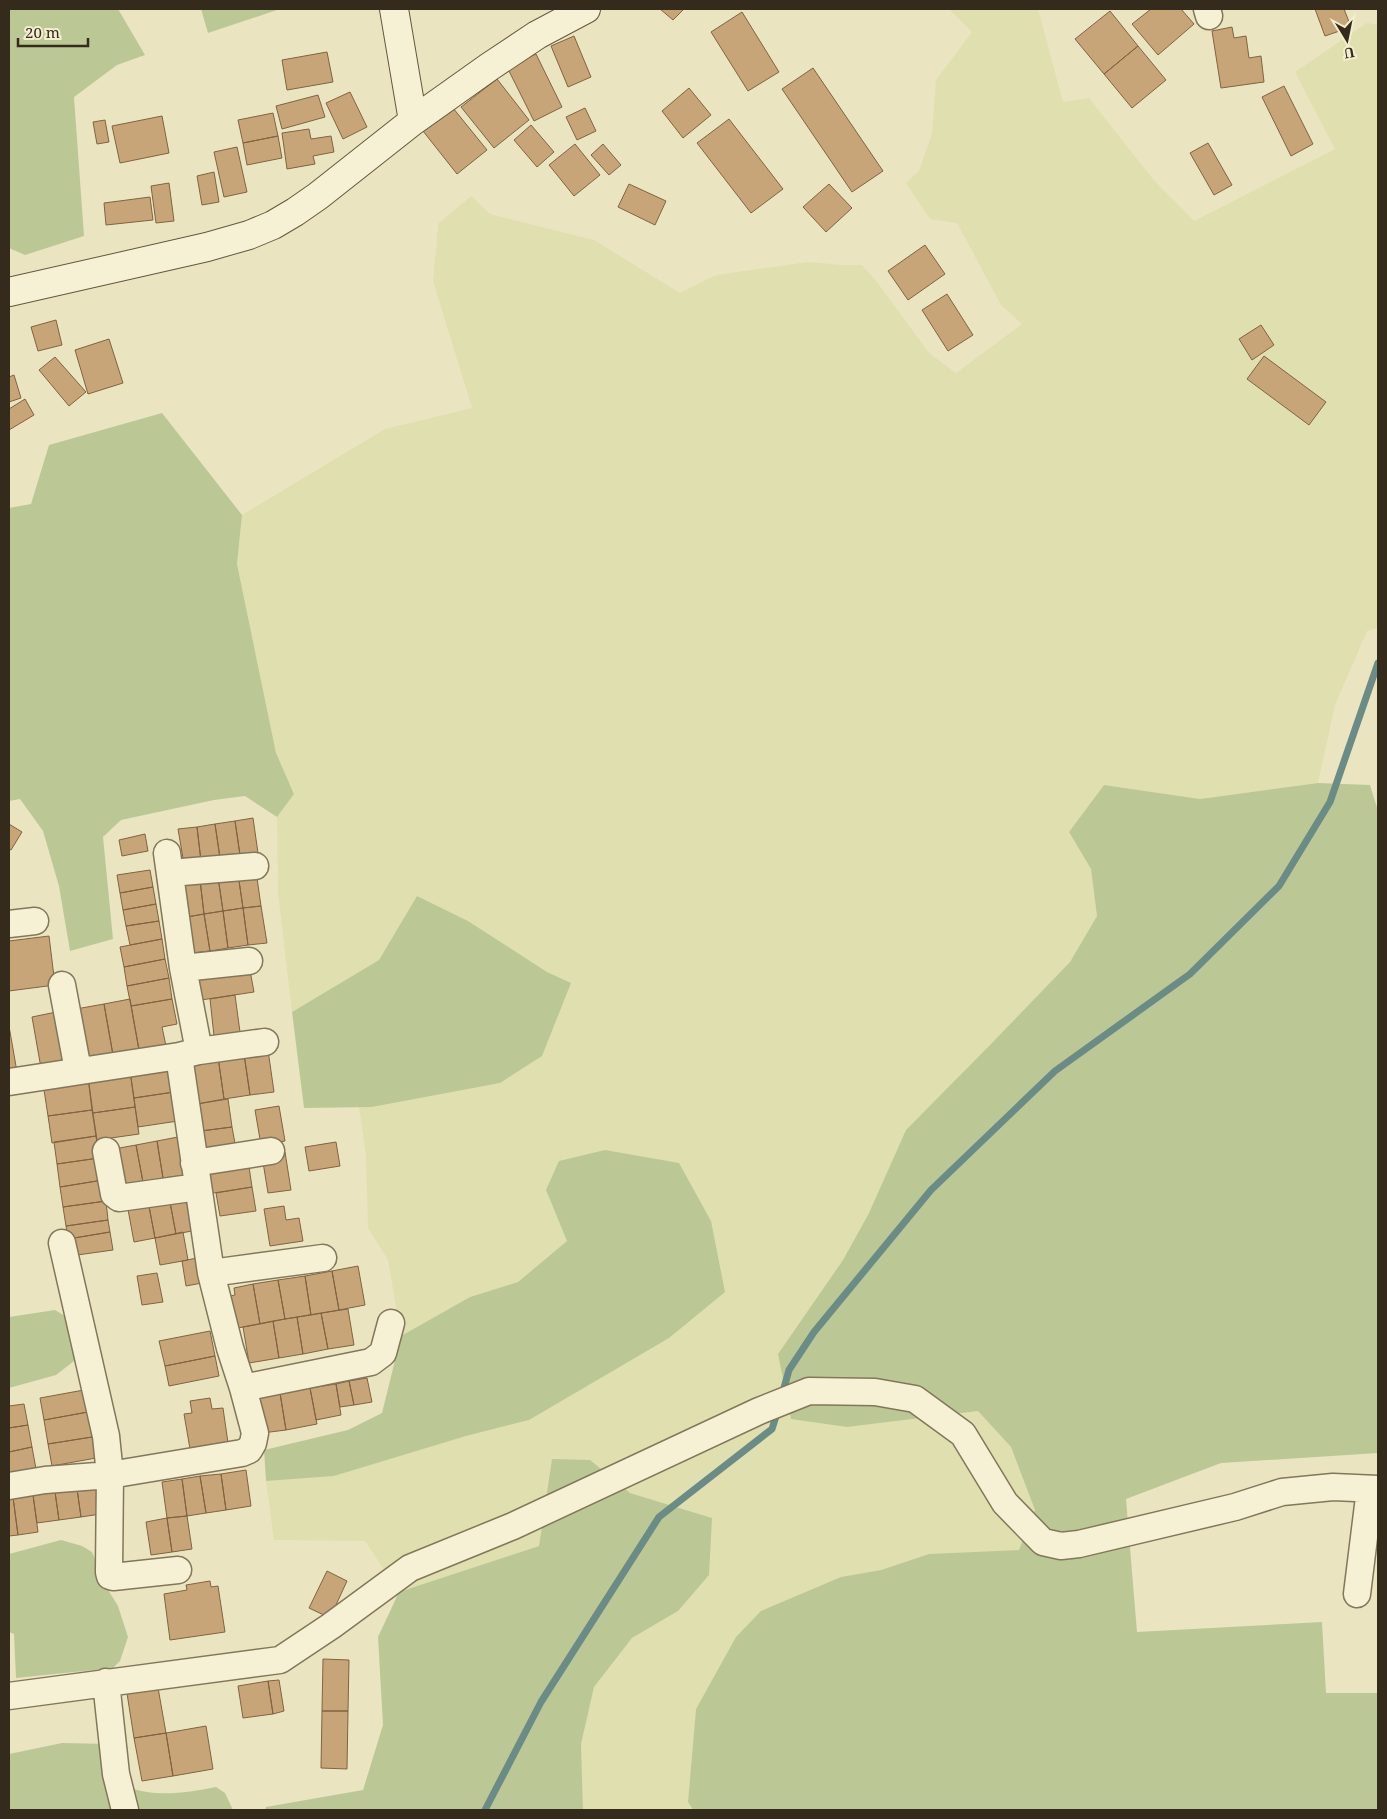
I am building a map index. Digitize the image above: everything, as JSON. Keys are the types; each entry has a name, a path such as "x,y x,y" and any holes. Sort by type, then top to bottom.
{"street":[{"path":"394,9 413,121"},
{"path":"9,292 206,247 250,235 273,225 295,212 413,121 482,72 537,35 586,9"},
{"path":"9,1486 45,1480 110,1475 242,1452 249,1450 253,1442 255,1433 230,1348 211,1273 196,1175 183,968 168,863 255,866"},
{"path":"9,924 35,921"},
{"path":"183,968 249,961"},
{"path":"62,985 78,1070"},
{"path":"9,1082 265,1042"},
{"path":"106,1150 114,1194 119,1198 271,1151"},
{"path":"62,1243 106,1436 110,1475 108,1572 113,1577 178,1570"},
{"path":"211,1273 323,1258"},
{"path":"243,1388 371,1362 383,1353 392,1323"},
{"path":"9,1696 280,1660 331,1626 410,1568 513,1526 759,1411 809,1391 875,1392 915,1399 963,1434 1005,1503 1043,1542 1061,1546 1079,1544 1235,1507 1282,1492 1333,1486 1374,1489 1357,1594"},
{"path":"106,1682 116,1774 125,1810"}],"green space":[{"path":"9,9 118,9 145,55 117,65 74,97 84,236 25,255 9,248"},
{"path":"201,9 280,9 208,33"},
{"path":"949,9 1038,9 1063,102 1089,98 1152,178 1194,221 1335,149 1295,72 1367,23 1378,25 1378,628 1367,631 1335,705 1318,783 1200,799 1104,785 1069,832 1091,869 1097,916 1070,962 990,1045 869,1213 843,1260 778,1354 847,1427 978,1411 1011,1447 1035,1510 1019,1550 929,1554 881,1570 841,1577 715,1676 696,1709 688,1802 693,1810 583,1810 581,1744 594,1687 632,1638 678,1611 712,1518 630,1493 590,1461 552,1460 539,1546 399,1592 365,1541 274,1540 266,1481 334,1476 466,1436 529,1420 567,1241 518,1282 470,1297 401,1336 388,1260 368,1228 366,1155 359,1107 372,1107 500,1083 571,983 547,972 468,921 417,896 379,960 292,1012 278,892 277,817 294,794 276,753 237,564 242,515 385,429 472,408 433,281 438,224 471,196 490,214 594,240 680,293 716,275 808,262 862,265 877,282 929,353 956,373 1022,324 1001,305 957,223 930,219 906,183 919,171 932,134 936,80 972,32"},
{"path":"162,413 242,515 237,564 276,753 294,794 277,817 245,796 214,800 121,820 103,837 113,939 70,951 59,886 43,831 20,799 9,801 9,508 31,504 49,445"},
{"path":"1318,783 1370,785 1378,811 1378,1453 1221,1463 1126,1499 1137,1632 1322,1622 1326,1693 1378,1693 1378,1810 693,1810 688,1802 696,1709 736,1637 761,1611 841,1577 881,1570 929,1554 1019,1550 1035,1510 1011,1447 978,1411 847,1427 791,1419 778,1354 843,1260 869,1213 906,1130 1070,962 1097,916 1091,869 1069,832 1104,785 1200,799"},
{"path":"417,896 468,921 547,972 571,983 542,1056 500,1083 372,1107 304,1108 292,1012 379,960"},
{"path":"605,1150 679,1163 711,1221 725,1292 669,1338 529,1420 466,1436 334,1476 266,1481 264,1450 348,1430 382,1413 401,1336 470,1297 518,1282 567,1241 546,1190 559,1161"},
{"path":"55,1310 70,1319 75,1340 74,1361 56,1375 9,1388 9,1317"},
{"path":"552,1459 590,1460 630,1493 712,1518 709,1575 678,1611 632,1638 594,1687 581,1744 583,1810 265,1810 266,1807 363,1790 383,1725 378,1637 399,1592 539,1546"},
{"path":"61,1540 82,1546 92,1552 107,1588 118,1606 128,1637 120,1661 113,1668 16,1678 14,1634 9,1632 9,1554"},
{"path":"62,1743 111,1744 125,1786 136,1790 159,1793 216,1787 225,1793 233,1810 9,1810 9,1754"}],"building":[{"path":"660,9 684,9 673,20"},
{"path":"1151,9 1181,9 1194,24 1158,55 1132,24"},
{"path":"1315,9 1344,9 1351,27 1325,36"},
{"path":"1110,11 1138,46 1104,74 1075,39"},
{"path":"742,12 779,72 748,91 711,32"},
{"path":"1232,27 1234,38 1246,36 1249,58 1261,56 1264,82 1221,88 1212,31"},
{"path":"574,36 591,77 568,87 551,46"},
{"path":"1138,46 1166,80 1132,108 1104,74"},
{"path":"327,52 333,82 287,90 282,60"},
{"path":"536,54 562,107 534,121 507,67"},
{"path":"813,68 883,171 852,192 782,89"},
{"path":"497,79 529,120 494,148 461,107"},
{"path":"1284,86 1313,144 1291,156 1262,97"},
{"path":"689,88 711,115 683,138 662,111"},
{"path":"350,92 367,127 343,139 326,103"},
{"path":"318,95 325,117 282,129 276,106"},
{"path":"453,108 487,150 457,174 423,131"},
{"path":"585,108 596,131 577,140 566,117"},
{"path":"273,113 278,136 243,143 238,120"},
{"path":"162,116 169,153 120,163 112,126"},
{"path":"729,119 783,189 751,213 697,143"},
{"path":"105,120 109,142 97,144 93,122"},
{"path":"531,125 554,152 537,167 514,140"},
{"path":"309,129 311,139 331,136 334,152 313,156 315,164 287,169 282,133"},
{"path":"278,136 282,158 247,165 243,143"},
{"path":"1208,143 1232,185 1214,195 1190,153"},
{"path":"575,144 600,175 574,196 549,165"},
{"path":"603,144 621,165 609,175 591,155"},
{"path":"237,147 247,192 224,197 214,152"},
{"path":"214,172 219,202 202,205 197,176"},
{"path":"169,183 174,221 156,223 151,186"},
{"path":"629,184 666,201 655,225 618,207"},
{"path":"829,184 852,208 826,232 803,207"},
{"path":"150,197 153,220 106,225 104,203"},
{"path":"925,245 945,274 908,300 888,271"},
{"path":"947,294 973,335 948,351 922,310"},
{"path":"56,320 62,345 38,351 31,327"},
{"path":"1261,325 1274,345 1252,360 1239,339"},
{"path":"109,339 123,383 88,394 75,350"},
{"path":"1264,356 1326,402 1309,425 1247,379"},
{"path":"55,357 86,392 69,406 39,370"},
{"path":"14,375 21,398 9,402 9,377"},
{"path":"25,399 34,415 9,430 9,409"},
{"path":"253,818 258,853 240,855 235,821"},
{"path":"235,821 240,855 220,858 215,824"},
{"path":"9,824 22,832 11,850 9,849"},
{"path":"215,824 220,858 201,861 197,827"},
{"path":"197,827 201,861 184,864 178,829"},
{"path":"145,834 148,851 122,856 119,840"},
{"path":"150,870 153,887 120,893 117,875"},
{"path":"256,871 261,906 243,908 238,874"},
{"path":"238,874 243,908 223,911 218,877"},
{"path":"218,877 223,911 204,914 200,880"},
{"path":"200,880 204,914 187,917 181,882"},
{"path":"153,887 156,904 123,910 120,893"},
{"path":"156,904 159,921 126,926 123,910"},
{"path":"261,906 267,943 248,945 243,908"},
{"path":"243,908 248,945 228,948 223,911"},
{"path":"223,911 228,948 210,951 204,914"},
{"path":"204,914 210,951 192,953 187,917"},
{"path":"159,921 162,939 130,945 126,926"},
{"path":"49,936 55,985 9,991 9,941"},
{"path":"162,939 165,959 124,967 120,947"},
{"path":"165,959 169,978 127,986 124,967"},
{"path":"249,965 254,992 201,1000 197,972"},
{"path":"169,978 172,999 131,1006 127,986"},
{"path":"235,995 240,1032 214,1036 210,999"},
{"path":"130,999 139,1050 113,1055 104,1004"},
{"path":"172,999 177,1024 162,1027 166,1046 139,1050 131,1006"},
{"path":"104,1004 113,1055 85,1060 76,1009"},
{"path":"61,1011 70,1063 41,1068 32,1017"},
{"path":"9,1026 17,1072 9,1073"},
{"path":"268,1050 274,1092 250,1095 244,1054"},
{"path":"244,1054 250,1095 224,1099 218,1057"},
{"path":"218,1057 224,1099 197,1104 188,1062"},
{"path":"171,1065 174,1092 134,1098 130,1071"},
{"path":"130,1071 135,1107 93,1113 88,1077"},
{"path":"88,1077 92,1110 48,1116 43,1083"},
{"path":"174,1092 178,1121 138,1127 134,1098"},
{"path":"228,1099 232,1127 201,1131 197,1104"},
{"path":"279,1106 285,1141 261,1145 255,1110"},
{"path":"135,1107 139,1134 97,1140 93,1113"},
{"path":"92,1110 96,1136 52,1143 48,1116"},
{"path":"232,1127 236,1149 204,1154 201,1131"},
{"path":"96,1136 99,1158 57,1164 54,1142"},
{"path":"178,1137 185,1175 163,1178 157,1141"},
{"path":"157,1141 163,1178 143,1182 136,1145"},
{"path":"336,1142 340,1166 309,1171 305,1147"},
{"path":"136,1145 143,1182 121,1186 114,1149"},
{"path":"285,1152 291,1190 268,1193 262,1156"},
{"path":"99,1158 103,1180 60,1187 57,1164"},
{"path":"248,1160 252,1187 207,1194 203,1167"},
{"path":"103,1180 106,1201 63,1207 60,1187"},
{"path":"252,1187 256,1211 220,1216 216,1193"},
{"path":"191,1193 197,1230 176,1234 169,1197"},
{"path":"169,1197 176,1234 155,1238 148,1201"},
{"path":"106,1201 108,1220 66,1226 63,1207"},
{"path":"148,1201 155,1238 134,1242 127,1204"},
{"path":"284,1206 286,1220 299,1218 303,1241 270,1246 264,1209"},
{"path":"108,1220 110,1232 68,1239 66,1226"},
{"path":"110,1232 113,1250 70,1256 68,1239"},
{"path":"183,1232 188,1260 160,1265 155,1238"},
{"path":"197,1258 202,1283 186,1286 182,1261"},
{"path":"358,1266 365,1305 339,1310 332,1271"},
{"path":"332,1271 339,1310 311,1315 305,1276"},
{"path":"157,1273 163,1302 142,1305 137,1276"},
{"path":"305,1276 311,1315 285,1319 278,1280"},
{"path":"278,1280 285,1319 260,1324 253,1284"},
{"path":"253,1284 260,1324 232,1329 226,1297 235,1295 234,1288"},
{"path":"348,1309 354,1345 328,1349 321,1313"},
{"path":"321,1313 328,1349 303,1354 297,1317"},
{"path":"297,1317 303,1354 279,1358 273,1321"},
{"path":"273,1321 279,1358 249,1363 243,1327"},
{"path":"210,1331 215,1356 165,1366 159,1341"},
{"path":"215,1356 219,1376 169,1386 165,1366"},
{"path":"367,1378 372,1402 354,1405 349,1381"},
{"path":"349,1381 354,1405 340,1407 336,1384"},
{"path":"336,1384 341,1415 316,1420 310,1388"},
{"path":"310,1388 317,1424 286,1430 280,1393"},
{"path":"84,1390 88,1412 44,1420 40,1398"},
{"path":"280,1393 286,1430 262,1433 256,1397"},
{"path":"210,1398 212,1409 223,1408 228,1443 190,1449 184,1414 192,1413 190,1401"},
{"path":"24,1404 28,1425 9,1428 9,1406"},
{"path":"88,1412 92,1437 48,1444 44,1420"},
{"path":"28,1425 32,1447 9,1452 9,1428"},
{"path":"92,1437 96,1458 52,1466 48,1444"},
{"path":"32,1447 36,1469 9,1473 9,1452"},
{"path":"246,1470 251,1506 226,1510 221,1474"},
{"path":"221,1474 226,1510 206,1513 200,1476"},
{"path":"200,1476 206,1513 187,1516 182,1479"},
{"path":"182,1479 187,1516 167,1518 162,1482"},
{"path":"103,1485 107,1513 81,1517 77,1489"},
{"path":"77,1489 81,1517 59,1520 55,1492"},
{"path":"55,1492 59,1520 37,1523 33,1495"},
{"path":"33,1495 38,1532 18,1535 13,1497"},
{"path":"13,1497 18,1535 9,1536 9,1498"},
{"path":"187,1516 192,1549 172,1552 167,1518"},
{"path":"167,1518 172,1552 151,1555 146,1522"},
{"path":"327,1571 347,1581 330,1618 309,1608"},
{"path":"210,1581 211,1587 218,1586 225,1632 170,1640 164,1594 187,1590 186,1585"},
{"path":"323,1659 349,1660 348,1711 322,1711"},
{"path":"279,1680 284,1711 273,1714 268,1681"},
{"path":"268,1681 273,1714 243,1718 238,1686"},
{"path":"157,1682 166,1733 134,1738 126,1687"},
{"path":"322,1711 348,1711 347,1769 321,1768"},
{"path":"206,1726 213,1769 173,1776 166,1733"},
{"path":"166,1733 173,1776 142,1781 134,1738"}],"waterway":[{"path":"782,1395 789,1370 814,1332 931,1190 1055,1071 1190,974 1279,886 1330,802 1378,663"},
{"path":"485,1810 541,1702 659,1517 772,1429 778,1410"}]}
